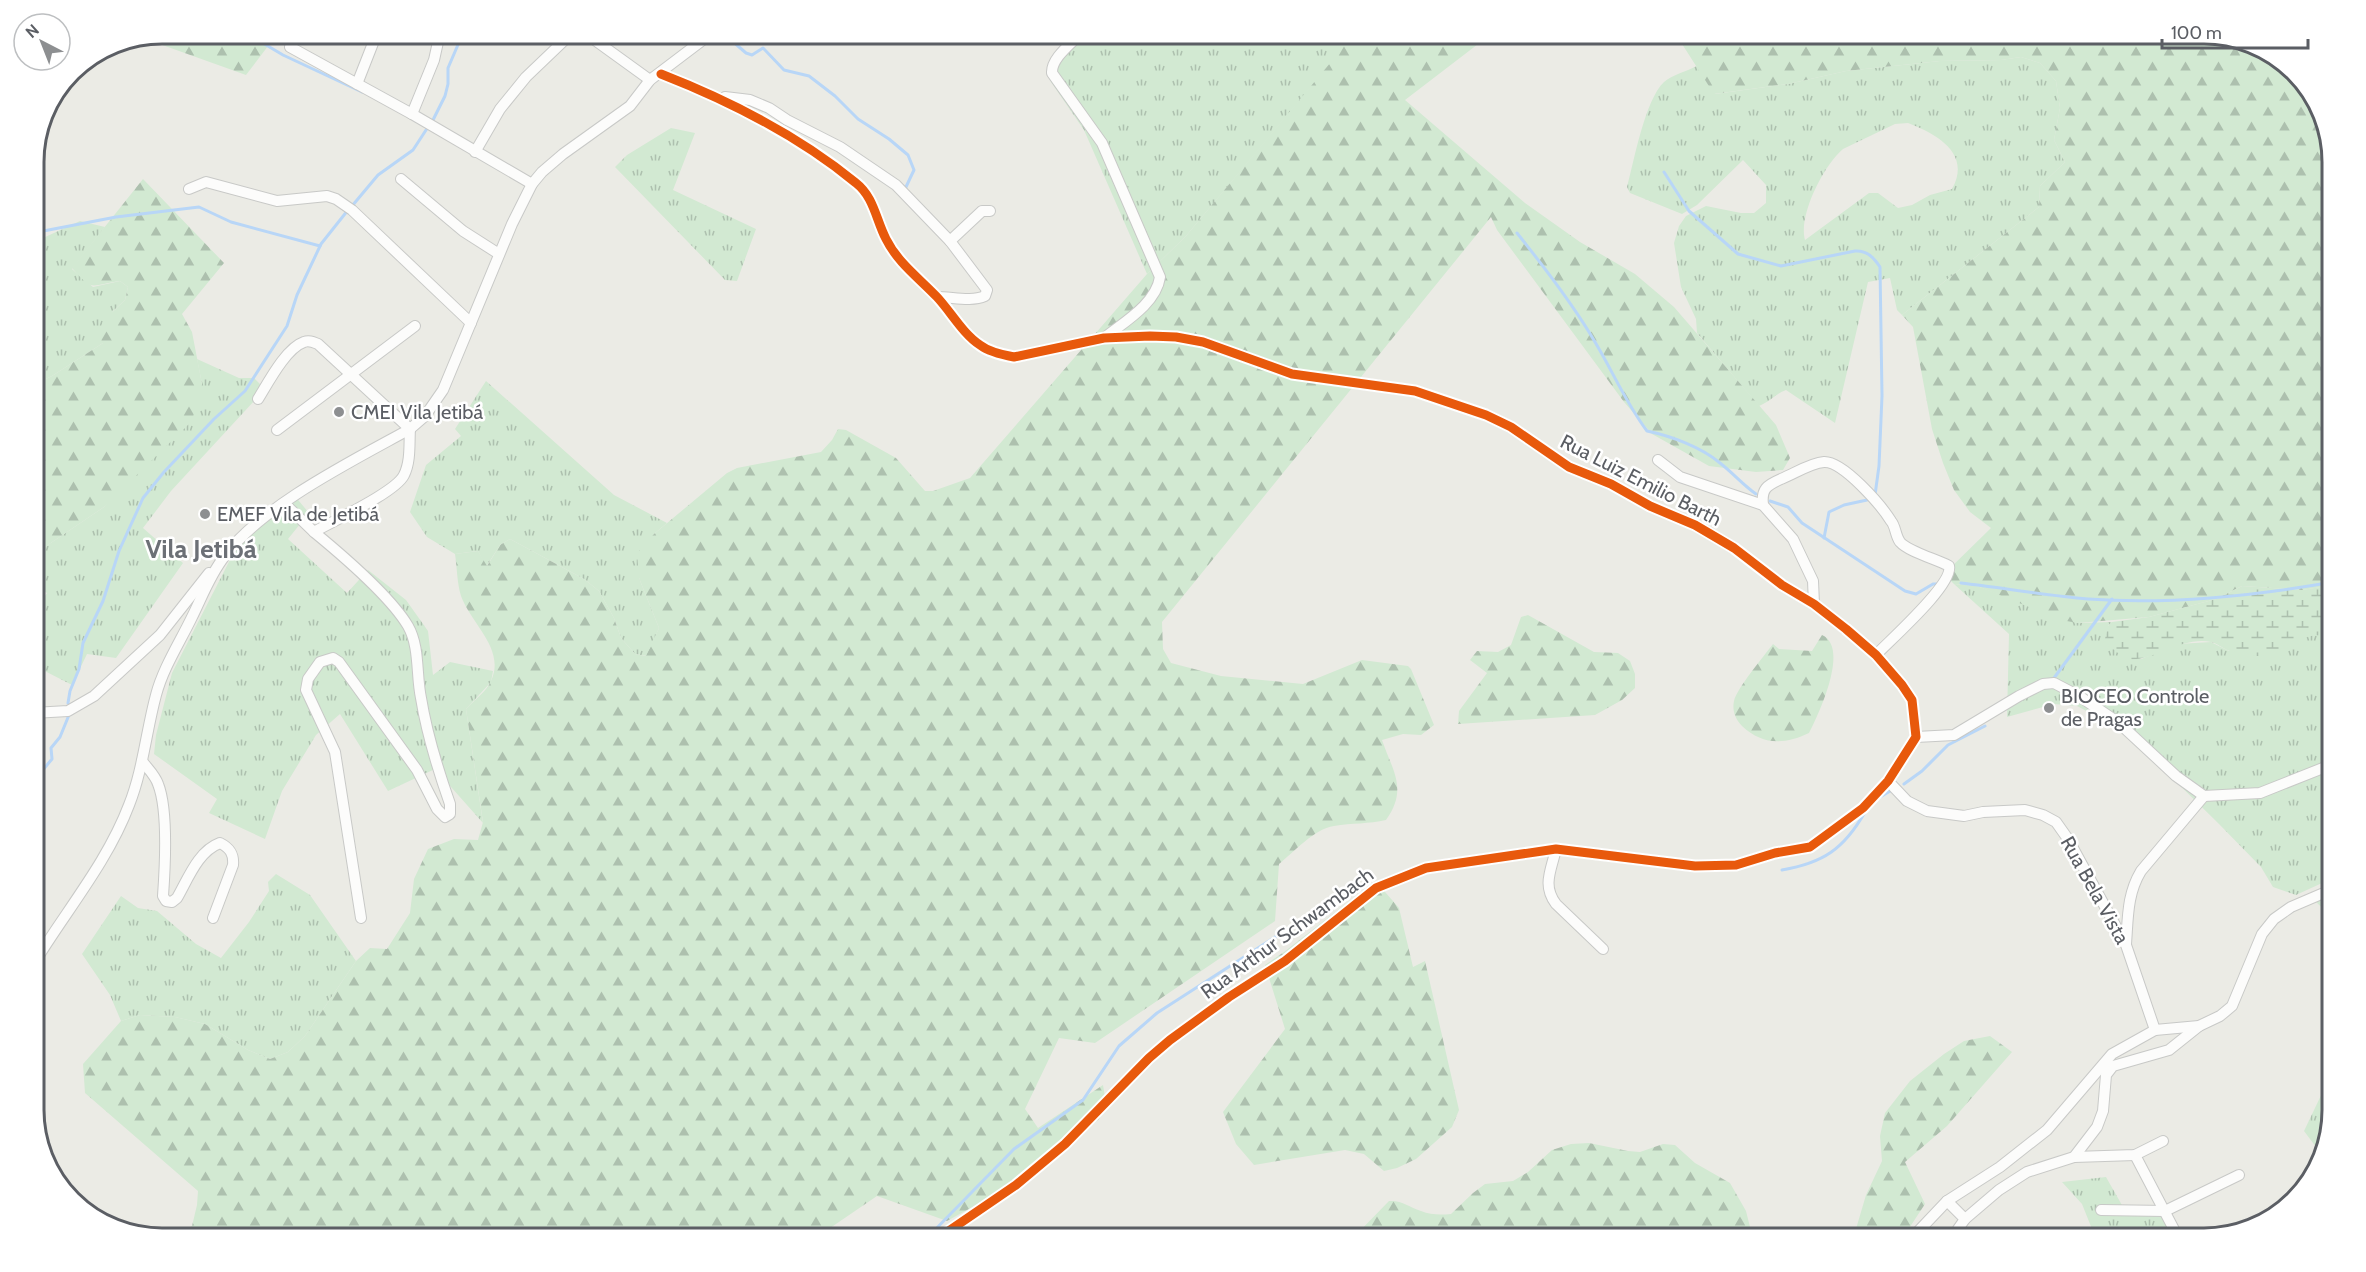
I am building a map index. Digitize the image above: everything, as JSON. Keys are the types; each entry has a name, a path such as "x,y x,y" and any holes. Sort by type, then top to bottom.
{"street":[{"path":"357,84 372,44"},
{"path":"412,114 434,60 438,44"},
{"path":"475,152 500,109 526,77 560,44"},
{"path":"600,44 650,80"},
{"path":"44,712 68,711 94,696 160,635 224,556 248,532 284,503 410,429 424,416 443,390 532,184 563,154 630,106 650,80 698,44"},
{"path":"1071,44 1055,61 1052,73 1102,143 1160,277 1159,288 1152,299 1104,338"},
{"path":"290,47 532,184"},
{"name":"Rua Luiz Emilio Barth","path":"661,74 718,97 795,141 858,184 870,198 886,239 896,256 937,297 980,346 1014,357 1104,338 1150,336 1185,339 1203,342 1292,374 1415,391 1486,415 1510,427 1569,467 1605,481 1650,507 1695,525 1734,548 1782,585 1814,604"},
{"path":"718,97 750,100 769,108 787,120 840,147 896,185 950,241 987,290 985,296 973,300 937,297"},
{"path":"401,179 463,231 500,254"},
{"path":"189,189 206,182 278,201 327,196 336,199 352,210 471,323"},
{"path":"950,241 982,211 990,211"},
{"path":"277,430 415,326"},
{"path":"258,399 287,355 304,341 311,341 318,344 410,429"},
{"path":"314,532 397,485 408,465 410,429"},
{"path":"1658,459 1680,477 1763,505 1793,539 1813,582 1814,604 1876,655 1912,700 1916,737 1954,735 2019,696 2043,684 2054,683 2079,696 2119,723 2176,776 2204,796 2260,793 2322,768"},
{"path":"1763,505 1762,495 1767,485 1824,462 1833,464 1853,477 1893,522 1900,542 1912,550 1949,566 1949,576 1927,605 1876,655"},
{"path":"284,503 380,593 409,628 426,726 450,804 450,814 445,817 437,809 417,770 339,662 333,658 320,662 308,679 306,690 335,752 361,918"},
{"path":"44,948 116,834 129,804 142,761 156,692 210,578 224,556"},
{"name":"Rua Arthur Schwambach","path":"953,1228 1016,1185 1065,1144 1149,1058 1170,1040 1229,997 1286,961 1377,888 1426,868 1556,849 1695,866 1736,865 1775,853 1810,847 1863,808 1888,781 1916,737"},
{"path":"142,761 154,776 161,793 163,896 166,901 172,902 177,898 197,862 210,847 220,843 228,847 234,856 233,865 213,918"},
{"name":"Rua Bela Vista","path":"1888,781 1907,801 1927,811 1964,816 1983,812 2025,810 2043,815 2056,822 2068,839 2126,945 2155,1030"},
{"path":"2126,945 2129,904 2140,870 2204,796"},
{"path":"1556,849 1547,885 1550,895 1556,904 1603,949"},
{"path":"2074,1158 2097,1126 2103,1111 2106,1075 2113,1066 2169,1050 2199,1026 2220,1016 2232,1006 2262,934 2274,919 2291,907 2322,894"},
{"path":"1921,1228 1947,1201 2000,1167 2047,1130 2112,1054 2155,1030 2199,1026"},
{"path":"1960,1228 1965,1219 1999,1190 2027,1172 2074,1158 2135,1155 2163,1141"},
{"path":"2135,1155 2174,1228"},
{"path":"2101,1210 2165,1211 2239,1175"},
{"path":"1947,1201 1965,1219"}],"green space":[{"path":"160,44 270,44 246,75"},
{"path":"1069,44 1336,44 1342,50 1186,236 1147,274 1084,130 1051,82 1047,70"},
{"path":"1335,44 1478,44 1405,100 1525,203 1580,242 1635,274 1674,307 1776,425 1790,458 1783,470 1756,472 1709,466 1652,434 1624,402 1497,230 1491,217 1162,622 1163,649 1171,663 1221,676 1303,684 1362,660 1408,666 1434,725 1421,735 1403,734 1382,740 1394,771 1397,790 1393,809 1386,820 1327,828 1312,836 1279,864 1275,921 1095,1043 1059,1038 1025,1109 1038,1128 1103,1085 1106,1103 1099,1119 1065,1149 1007,1188 947,1221 877,1196 830,1228 188,1228 192,1226 198,1191 85,1093 83,1064 121,1021 140,1015 175,1017 205,1024 248,1050 270,1059 288,1052 305,1036 356,961 370,948 387,949 410,913 414,879 428,849 454,839 478,840 483,822 466,709 489,685 494,669 494,658 491,647 461,596 455,554 478,551 487,566 500,545 510,539 584,579 599,591 614,618 621,638 635,654 646,656 659,628 639,578 637,553 654,534 727,473 737,468 821,452 838,429 846,430 896,458 925,491 933,491 970,478 1147,274 1186,236 1341,50"},
{"path":"1682,44 2204,44 2242,50 2270,63 2303,96 2316,124 2322,154 2322,587 2302,590 2242,586 2216,599 2149,617 2078,623 2061,620 1977,586 1954,584 1944,574 1991,528 1970,512 1954,490 1932,429 1913,327 1902,315 2039,207 2040,186 2065,162 2054,140 2060,108 2056,81 2040,63 2021,57 2001,60 1940,61 1846,71 1788,84 1714,94"},
{"path":"2021,57 2040,63 2056,81 2060,108 2054,140 2065,162 2040,186 2039,207 1902,315 1897,310 1890,278 1868,282 1835,423 1786,390 1759,406 1697,333 1696,319 1681,287 1674,243 1679,226 1686,216 1706,206 1741,213 1754,213 1766,203 1766,185 1743,160 1697,205 1682,214 1630,193 1627,187 1637,147 1651,102 1657,91 1664,82 1675,75 1697,66 1715,94 1788,84 1846,71 1940,61 2001,60","holes":["1908,123 1940,139 1954,155 1958,165 1952,189 1930,195 1912,205 1898,208 1878,193 1869,193 1805,240 1805,217 1809,204 1821,178 1836,156 1843,149 1895,124"]},
{"path":"671,128 695,133 673,190 756,229 737,281 725,280 615,167 627,155"},
{"path":"143,179 224,263 182,314 192,332 202,384 192,421 104,507 44,548 44,380 103,343 98,336 103,321 125,300 128,287 120,281 89,284 72,268"},
{"path":"80,221 105,227 72,269 93,287 120,281 128,287 125,300 113,311 103,343 44,380 44,238"},
{"path":"197,359 239,378 254,378 260,384 255,400 171,491 143,528 183,563 116,658 87,654 72,685 44,671 44,597 47,593 44,592 44,548 104,507 202,384"},
{"path":"486,381 614,495 667,523 654,534 639,578 659,628 647,656 635,654 621,638 614,618 599,591 584,579 510,539 500,545 486,567 478,551 455,554 427,537 410,512 426,465 461,436 455,429"},
{"path":"294,495 309,513 288,539 347,593 368,570 406,600 428,631 433,675 450,662 493,671 491,682 466,709 483,823 435,769 388,791 340,714 316,735 282,791 265,839 209,813 217,799 154,754 156,735 172,673 233,554 249,535"},
{"path":"1954,584 1977,586 2078,623 2112,622 2108,626 2141,659 2178,644 2211,642 2229,651 2322,635 2322,883 2296,895 2273,887 2261,867 2159,765 2113,725 2077,706 2054,704 2007,717 2009,634"},
{"path":"2242,586 2302,590 2322,587 2322,636 2308,637 2278,654 2245,655 2213,643 2200,641 2148,657 2130,659 2113,649 2105,639 2108,626 2112,622 2149,617 2216,599"},
{"path":"1528,615 1594,652 1618,653 1630,661 1635,674 1635,688 1622,700 1595,715 1458,724 1459,711 1487,673 1470,660 1477,651 1498,652 1511,645 1521,617"},
{"path":"1822,635 1830,642 1833,666 1825,697 1809,733 1791,740 1774,741 1757,737 1742,726 1734,711 1733,704 1736,695 1773,644 1779,649 1812,651"},
{"path":"276,874 310,895 356,961 305,1036 288,1052 270,1059 248,1050 205,1024 175,1017 140,1015 121,1021 110,995 82,954 121,896 138,908 157,911 196,944 221,958 249,922 269,891 268,882"},
{"path":"1370,885 1379,885 1399,908 1413,967 1425,961 1459,1110 1452,1127 1416,1159 1384,1171 1364,1154 1345,1150 1254,1165 1236,1144 1223,1112 1285,1029 1265,965"},
{"path":"2322,899 2322,908 2316,902"},
{"path":"1990,1036 2012,1052 1947,1126 1905,1162 1925,1204 1909,1228 1856,1228 1866,1195 1882,1161 1880,1136 1885,1113 1910,1081 1964,1041"},
{"path":"2322,1093 2321,1125 2316,1147 2304,1131"},
{"path":"1589,1143 1640,1152 1663,1144 1675,1145 1695,1163 1730,1183 1746,1211 1750,1228 1363,1228 1389,1201 1402,1203 1428,1213 1451,1214 1485,1184 1513,1181 1528,1172 1552,1150 1571,1144"},
{"path":"2106,1177 2127,1214 2162,1216 2168,1228 2092,1228 2082,1204 2062,1182"}],"waterway":[{"path":"264,44 362,92"},
{"path":"432,122 445,96 448,68 458,44"},
{"path":"736,44 752,55 763,48 784,70 809,76 835,96 858,119 889,139 908,155 914,170 905,189"},
{"path":"352,206 378,175 413,150 428,127"},
{"path":"1664,172 1689,211 1738,254 1781,266 1859,251 1870,255 1880,267 1882,396 1879,466 1875,495"},
{"path":"44,231 116,217 199,207 231,222 320,246"},
{"path":"68,703 79,669 83,643 103,601 119,551 143,498 214,419 245,391 287,326 297,295 321,244 348,210"},
{"path":"1517,233 1577,314 1647,431 1676,439 1704,452 1756,494"},
{"path":"1824,538 1829,512 1844,505 1867,500"},
{"path":"1770,501 1788,507 1802,523 1905,591 1916,594 1933,584 1940,584"},
{"path":"1961,583 2056,596 2119,601 2211,598 2322,584"},
{"path":"2054,678 2112,599"},
{"path":"44,769 52,759 51,748 60,737 69,715"},
{"path":"1904,784 1922,771 1948,745 1985,726"},
{"path":"1880,797 1892,790"},
{"path":"1782,870 1809,863 1831,852 1849,836 1865,812"},
{"path":"937,1228 1014,1149 1083,1100 1119,1046 1157,1013 1289,928"}],"cycle path":[{"path":"661,74 763,121 811,150 856,183 871,202 886,239 896,256 937,297 968,335 988,350 1014,357 1104,338 1176,337 1203,342 1292,374 1415,391 1486,415 1511,427 1569,467 1611,484 1650,506 1695,525 1734,548 1782,585 1814,604 1846,629 1876,655 1912,700 1916,737 1888,781 1863,808 1810,847 1775,853 1736,865 1695,866 1556,849 1426,868 1376,888 1285,961 1229,997 1170,1040 1149,1058 1065,1144 1016,1185 953,1228"}],"place":[{"name":"CMEI Vila Jetibá","path":"339,412"},
{"name":"EMEF Vila de Jetibá","path":"205,514"},
{"name":"BIOCEO Controle de Pragas","path":"2049,708"}],"district":[{"name":"Vila Jetibá","path":"201,549"}]}
